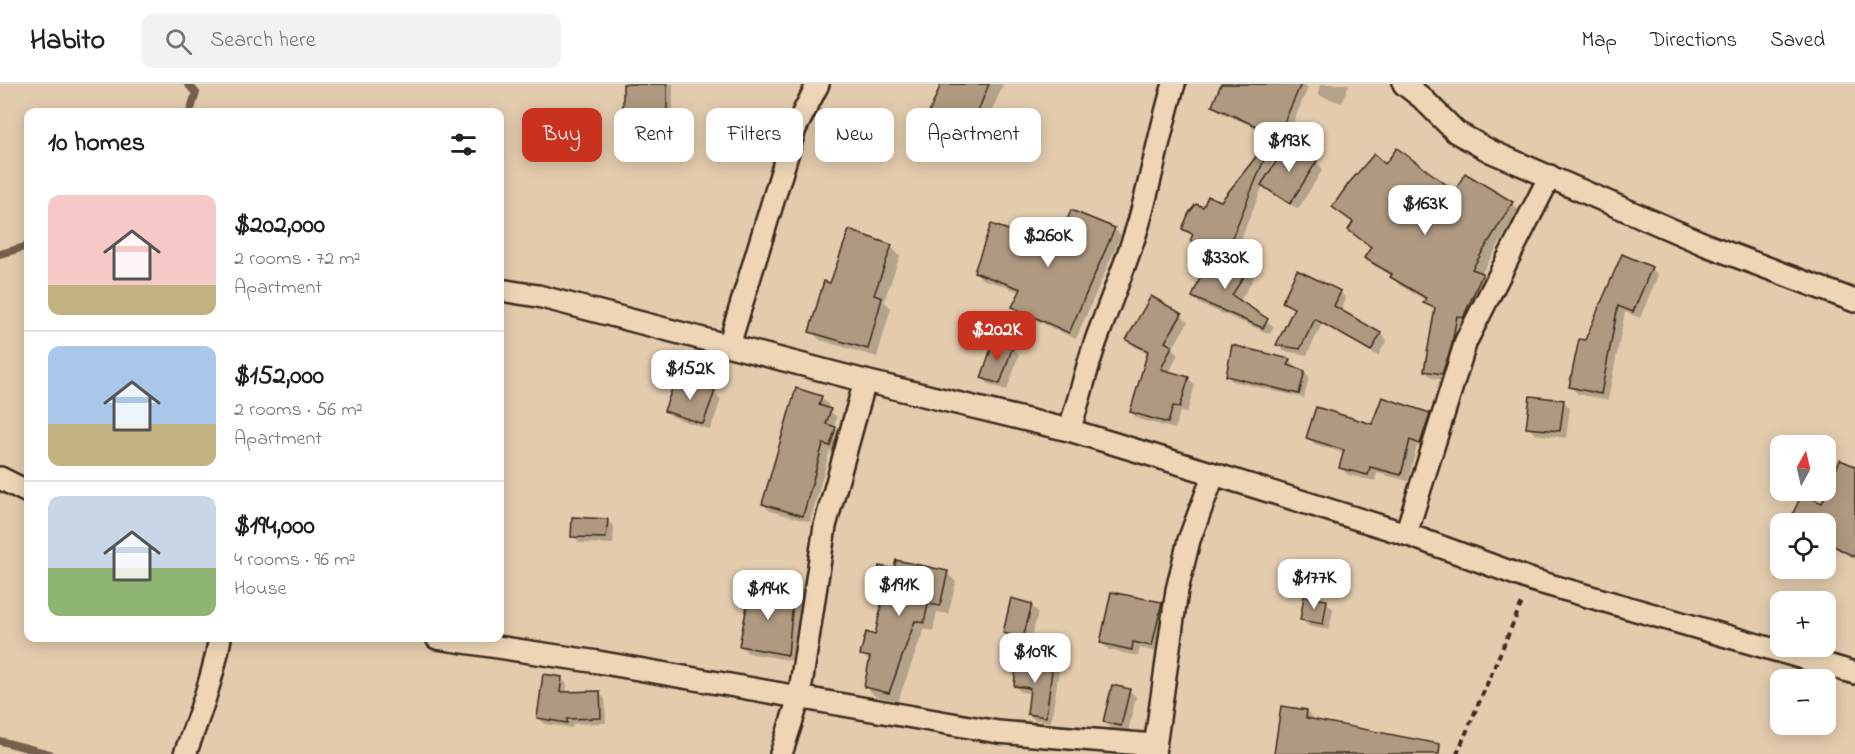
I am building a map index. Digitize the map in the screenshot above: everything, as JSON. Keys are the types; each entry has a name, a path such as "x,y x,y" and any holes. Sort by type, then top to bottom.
{"street":[{"path":"729,345 795,129 818,84"},
{"path":"1069,430 1080,401 1099,331 1112,301 1139,222 1156,145 1174,84"},
{"path":"1404,84 1422,98 1456,132 1490,151 1709,246 1855,301"},
{"path":"1406,534 1466,341 1550,176"},
{"path":"504,291 538,296 865,381 1069,430 1406,534 1532,580 1855,673"},
{"path":"781,754 799,698 825,526 865,381"},
{"path":"464,642 598,662 998,732 1154,749 1177,590 1189,540 1214,474"},
{"path":"0,478 24,490"},
{"path":"184,754 200,714 216,662 219,642"}],"path":[{"path":"1457,754 1532,580"}],"building":[{"path":"623,84 667,84 667,108 623,108"},
{"path":"941,84 989,84 979,108 931,108"},
{"path":"1221,84 1301,84 1278,136 1212,106"},
{"path":"1288,143 1317,161 1290,204 1261,185"},
{"path":"1263,148 1268,150 1225,255 1190,241 1193,234 1182,229 1196,204 1203,207 1208,196 1221,201"},
{"path":"1397,148 1455,191 1465,173 1513,202 1472,269 1483,273 1463,318 1457,316 1451,348 1442,374 1424,371 1435,308 1423,303 1426,298 1390,277 1392,274 1364,258 1371,247 1348,230 1353,222 1332,207 1374,154 1385,164"},
{"path":"1071,210 1115,228 1069,333 1012,307 1021,289 974,272 991,224 1057,247"},
{"path":"849,230 892,245 874,295 882,298 868,349 809,332 824,281 830,283"},
{"path":"1210,254 1248,270 1232,295 1268,319 1263,328 1192,297"},
{"path":"1622,254 1652,267 1633,312 1618,306 1601,394 1569,387 1579,339 1585,340"},
{"path":"1297,270 1341,291 1334,306 1381,333 1371,351 1315,319 1300,349 1276,345 1294,308 1282,302"},
{"path":"1151,296 1182,314 1165,342 1172,346 1161,369 1189,377 1180,407 1173,406 1168,423 1130,412 1148,351 1126,340"},
{"path":"994,340 1013,346 1000,384 981,378"},
{"path":"1232,345 1290,359 1288,365 1305,371 1299,394 1226,376"},
{"path":"676,378 715,391 703,424 664,411"},
{"path":"796,388 822,396 819,405 831,409 826,424 836,427 830,446 823,444 803,516 762,504"},
{"path":"1530,396 1564,400 1560,431 1526,428"},
{"path":"1382,397 1430,413 1420,444 1410,440 1401,475 1370,467 1368,475 1339,468 1344,450 1306,438 1316,407 1372,424"},
{"path":"1840,460 1855,466 1855,557 1836,547 1836,513 1793,513 1799,501 1822,503 1823,501 1836,501 1836,470"},
{"path":"572,517 608,519 606,538 571,537"},
{"path":"896,560 948,571 940,606 928,604 924,623 915,621 889,693 864,687 870,657 860,655 866,632 875,635 884,593 873,591 879,566 894,569"},
{"path":"754,587 794,590 788,655 739,646 749,596 753,597"},
{"path":"1111,592 1162,602 1152,646 1133,642 1132,650 1100,643"},
{"path":"1304,596 1327,600 1323,624 1300,620"},
{"path":"1011,598 1032,604 1023,638 1003,633"},
{"path":"1017,658 1053,663 1046,717 1027,714 1030,688 1014,686"},
{"path":"543,674 562,677 560,692 600,691 601,718 567,719 567,723 537,718"},
{"path":"1112,685 1130,689 1121,726 1103,722"},
{"path":"1281,706 1307,710 1306,718 1440,744 1439,754 1274,754"}],"waterway":[{"path":"188,84 196,93 191,108"},
{"path":"0,254 24,247"},
{"path":"0,741 50,754"}]}
